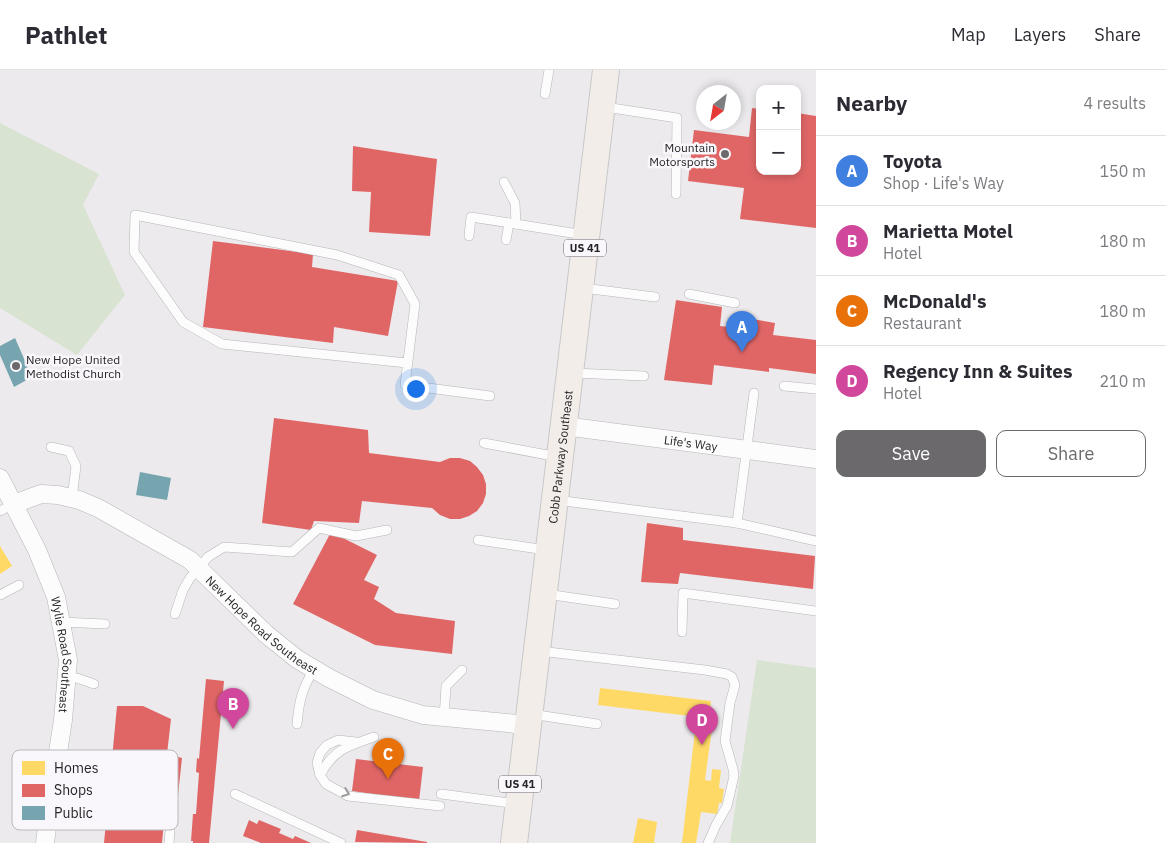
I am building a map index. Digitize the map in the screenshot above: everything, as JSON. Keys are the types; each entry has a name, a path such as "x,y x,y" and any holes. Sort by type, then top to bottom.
{"main road":[{"name":"Cobb Parkway Southeast","path":"514,843 606,70"}],"street":[{"name":"Life's Way","path":"564,426 816,459"},
{"name":"Wylie Road Southeast","path":"0,478 7,508 37,550 56,597 68,660 63,720 58,750"},
{"name":"New Hope Road Southeast","path":"7,508 41,494 72,498 98,508 190,560 284,649 314,669 373,700 423,715 444,718 528,719"},
{"name":"Wylie Road Southeast","path":"45,843 47,830"}],"lane":[{"path":"545,94 549,70"},
{"path":"602,107 677,118 676,194"},
{"path":"504,182 515,203 512,223 506,240"},
{"path":"407,363 222,344 183,322 134,252 135,215 337,255 399,275 415,304 405,385 490,396"},
{"path":"468,236 470,217 587,235"},
{"path":"580,288 655,297"},
{"path":"690,294 735,303"},
{"path":"570,373 644,376"},
{"path":"784,386 816,389"},
{"path":"737,523 754,393"},
{"path":"484,443 561,457"},
{"path":"51,447 69,451 76,466 72,498"},
{"path":"555,499 737,523 816,541"},
{"path":"175,614 184,590 198,568 224,547 292,552 319,528 356,536 387,530"},
{"path":"478,540 549,551"},
{"path":"0,595 19,585"},
{"path":"682,632 684,593 816,611"},
{"path":"544,594 615,604"},
{"path":"61,622 105,624"},
{"path":"537,651 705,670 727,674 732,677 735,685 730,703 725,741 734,776 727,806 708,843"},
{"path":"297,724 298,702 301,692 314,669"},
{"path":"444,718 446,686 462,670"},
{"path":"67,678 77,678 94,684"},
{"path":"528,719 597,724"},
{"path":"320,775 327,762 344,747 374,737"},
{"path":"358,742 338,740 327,745 320,753 317,763 320,775 326,784 348,796 440,806"},
{"path":"235,794 341,843"},
{"path":"441,794 518,804"},
{"path":"169,843 170,831"}],"green space":[{"path":"0,123 99,174 83,205 125,295 77,355 0,308"},
{"path":"757,660 816,668 816,843 730,843"}],"building: Homes":[{"path":"0,546 12,566 0,574"},
{"path":"600,688 711,701 710,713 714,714 705,780 711,781 712,769 721,770 719,788 724,789 722,803 719,803 717,814 701,812 696,843 682,843 696,722 690,716 598,705"},
{"path":"638,818 657,822 654,843 633,843"}],"building: Shops":[{"name":"Mountain Motorsports","path":"752,108 756,108 756,175 801,175 801,114 816,116 816,228 740,219 744,188 688,181 694,130 749,137"},
{"path":"353,146 437,159 430,236 369,232 371,192 352,191"},
{"path":"213,241 313,254 312,267 398,281 388,336 334,327 333,343 203,327"},
{"path":"676,300 722,307 720,326 737,328 740,317 775,323 773,335 816,340 816,374 769,368 769,372 714,365 712,385 664,380"},
{"path":"274,418 368,430 369,453 440,462 450,458 470,461 483,475 486,484 486,494 483,503 477,511 460,519 450,519 440,515 432,508 362,501 359,523 314,521 311,530 262,523"},
{"path":"647,523 683,528 683,540 815,556 813,589 680,573 678,584 641,582"},
{"path":"331,532 377,555 364,580 379,587 374,599 396,613 455,621 452,654 375,645 293,604"},
{"path":"206,679 224,681 209,843 193,843 191,841 193,814 196,814 199,773 196,772 197,758 199,759"},
{"path":"117,706 143,706 171,719 167,750 113,750"},
{"path":"178,757 182,758 178,795"},
{"path":"356,759 423,767 419,801 352,791"},
{"path":"249,820 257,824 259,820 281,829 279,833 293,839 295,836 311,843 261,843 243,836"},
{"path":"105,830 163,830 162,843 104,843"},
{"path":"357,830 427,842 427,843 355,842"}],"building: Public":[{"name":"New Hope United Methodist Church","path":"15,338 32,377 14,387 0,355 0,346"},
{"path":"140,472 171,478 167,500 136,495"}],"place":[{"name":"Mountain Motorsports","path":"725,154"},
{"name":"Toyota","path":"742,352"},
{"name":"New Hope United Methodist Church","path":"16,366"},
{"name":"Marietta Motel","path":"233,729"},
{"name":"Regency Inn & Suites","path":"702,745"},
{"name":"McDonald's","path":"388,779"}]}
